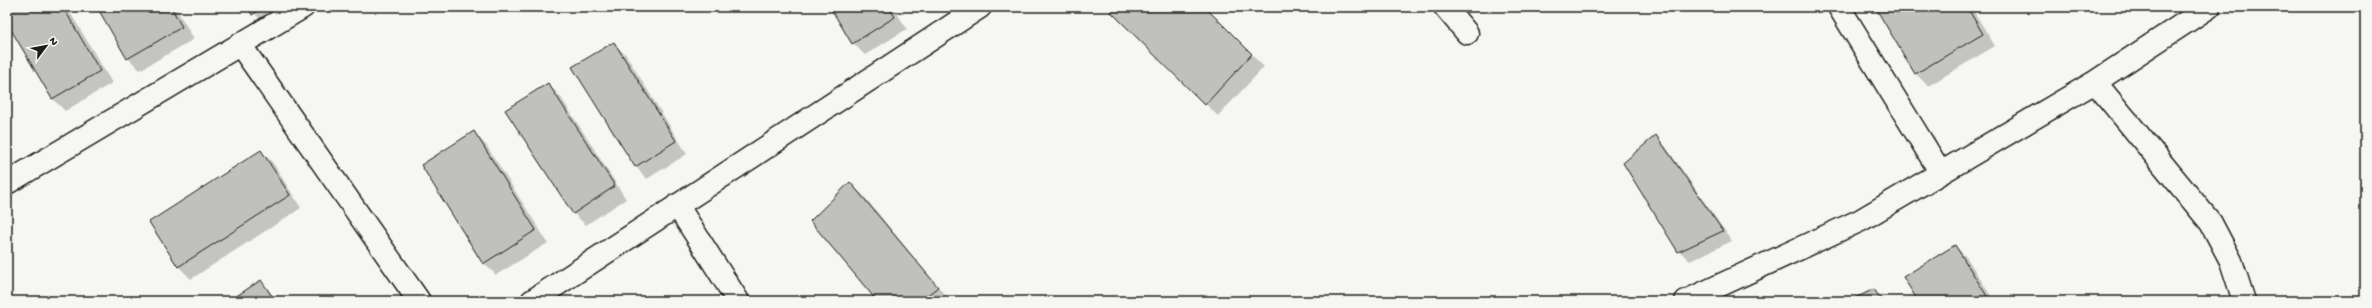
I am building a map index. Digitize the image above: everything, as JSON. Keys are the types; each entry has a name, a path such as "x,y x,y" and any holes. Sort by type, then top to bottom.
{"street":[{"path":"7,183 241,46 304,7"},
{"path":"532,301 980,7"},
{"path":"1445,7 1467,33"},
{"path":"1839,7 1941,173"},
{"path":"1686,301 1861,220 2095,82 2209,7"},
{"path":"241,46 419,301"},
{"path":"2095,82 2211,223 2231,261 2244,301"},
{"path":"677,205 738,301"}],"building":[{"path":"7,7 63,7 100,71 52,99 7,23"},
{"path":"97,7 171,7 182,27 127,59"},
{"path":"248,7 265,7 252,15"},
{"path":"830,7 889,7 895,17 852,44"},
{"path":"1116,7 1205,7 1252,54 1205,105 1111,12"},
{"path":"1875,7 1967,7 1983,34 1915,74"},
{"path":"614,42 676,141 635,167 572,67"},
{"path":"548,83 615,186 573,214 505,110"},
{"path":"474,131 536,230 483,264 421,165"},
{"path":"1656,135 1723,231 1678,252 1623,163"},
{"path":"261,150 290,195 178,267 149,222"},
{"path":"850,182 938,287 920,301 877,301 810,221"},
{"path":"1955,245 1990,301 1918,301 1903,277"},
{"path":"261,280 275,301 229,301"},
{"path":"1874,289 1882,301 1849,301"}]}
